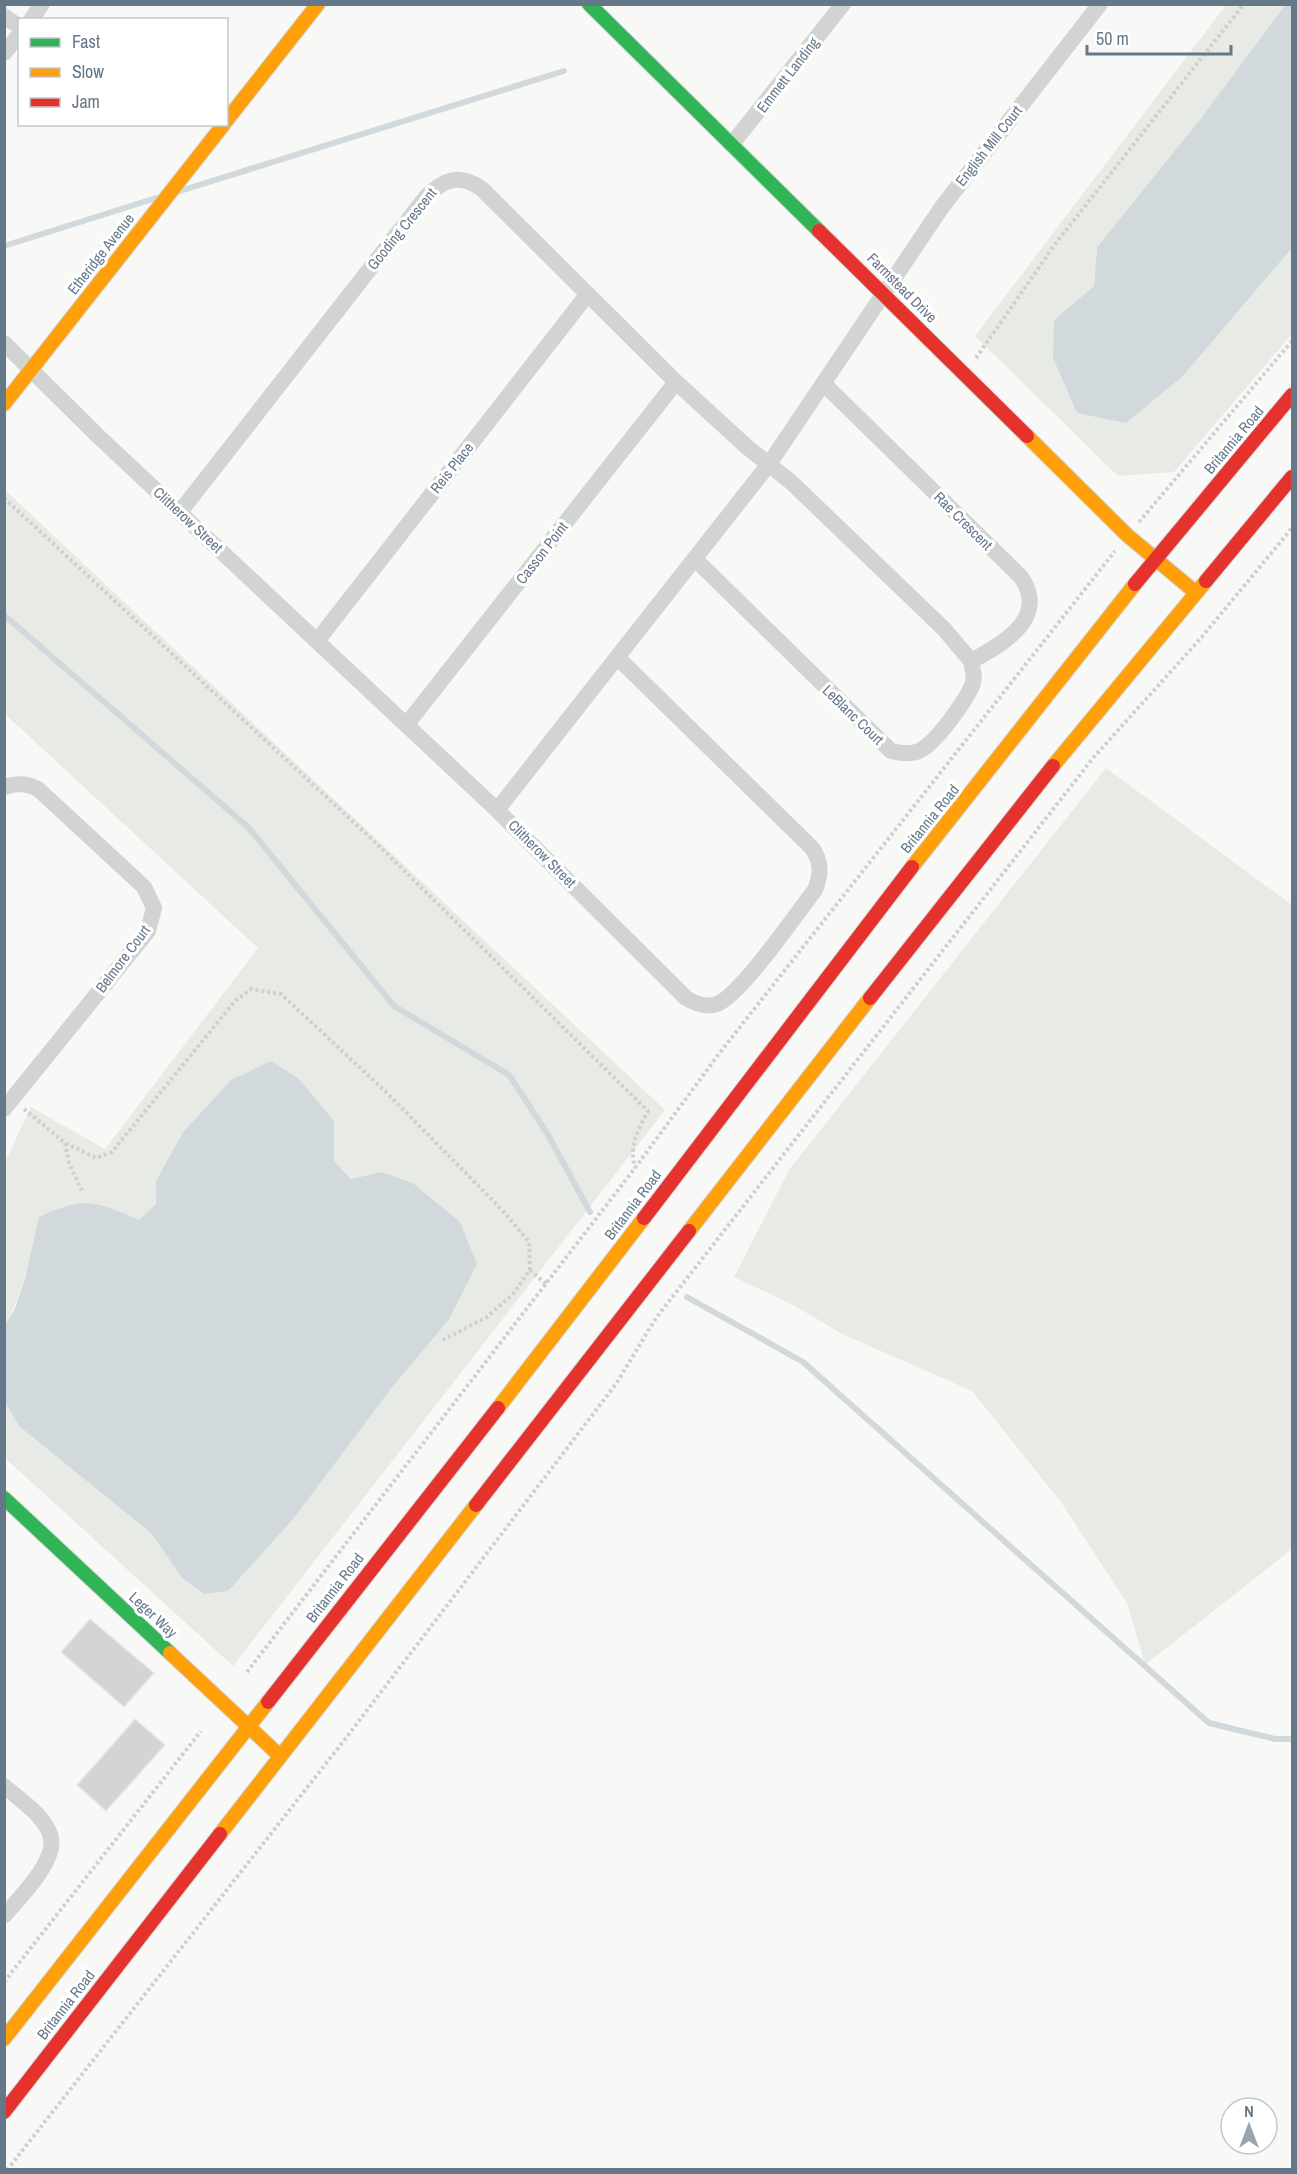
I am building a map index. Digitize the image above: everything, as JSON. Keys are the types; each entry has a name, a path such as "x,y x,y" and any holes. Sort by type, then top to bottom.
{"main road":[{"name":"Etheridge Avenue","path":"228,119 318,4"},
{"name":"Farmstead Drive","path":"589,4 1127,535 1195,592"},
{"name":"Etheridge Avenue","path":"4,404 223,126"},
{"name":"Britannia Road","path":"4,2039 247,1725 577,1307 836,963 1155,559 1293,395"},
{"name":"Britannia Road","path":"4,2112 996,836 1195,592 1293,477"},
{"name":"Leger Way","path":"4,1498 280,1756"}],"street":[{"path":"32,18 42,4"},
{"name":"Emmett Landing","path":"732,144 843,4"},
{"name":"English Mill Court","path":"496,810 769,464 942,207 1100,4"},
{"path":"4,16 18,26"},
{"path":"4,53 18,36"},
{"name":"Gooding Crescent","path":"180,512 438,185 450,179 462,179 482,189 676,382 740,441 769,464"},
{"name":"Reis Place","path":"317,640 587,295"},
{"name":"Clitherow Street","path":"4,343 180,512 407,724 686,998 696,1004 716,1005 727,999 749,974 815,890 820,872 816,854 618,658"},
{"name":"Casson Point","path":"407,724 676,382"},
{"name":"Rae Crescent","path":"824,384 1021,577 1029,589 1031,602 1028,612 1007,641 971,661"},
{"path":"769,464 944,629 971,661"},
{"name":"LeBlanc Court","path":"695,559 891,751 903,754 917,752 929,745 968,694 974,677 971,661"},
{"name":"Belmore Court","path":"4,788 15,784 28,784 38,789 144,887 153,908 148,931 8,1104"},
{"path":"4,1786 36,1815 51,1837 51,1850 46,1863 4,1916"}],"path":[{"path":"964,373 1056,243 1244,4"},
{"path":"247,1672 635,1168 718,1055 1127,535 1293,341"},
{"path":"4,498 376,843 648,1111 635,1137 631,1152 635,1168"},
{"path":"7,2169 346,1738 616,1384 656,1318 1086,768 1201,638 1293,528"},
{"path":"8,1104 65,1143 96,1158 112,1152 235,1001 250,989 281,994 385,1091 503,1211 529,1242 530,1270 513,1294 487,1317 443,1340"},
{"path":"65,1143 69,1163 83,1193"},
{"path":"530,1270 546,1284"},
{"path":"4,1982 201,1731"}],"shaded area":[{"path":"1286,4 1292,5 1292,248 1183,376 1126,423 1077,413 1053,358 1054,320 1094,286 1097,247 1202,117"},
{"path":"1226,5 1286,5 1202,117 1097,247 1094,286 1054,320 1183,376 1292,248 1292,334 1174,472 1118,476 975,336"},
{"path":"5,490 665,1110 233,1666 5,1458 5,1402 20,1426 151,1533 182,1578 294,1518 393,1386 448,1321 460,1222 413,1183 382,1172 352,1180 334,1161 334,1121 231,1080 183,1132 156,1181 156,1204 139,1221 100,1206 79,1206 40,1217 22,1286 5,1325 5,1162 31,1107 105,1149 258,948 5,714"},
{"path":"1106,768 1292,905 1292,1549 1145,1665 1128,1605 1061,1502 972,1391 842,1334 795,1306 734,1277 789,1170"},
{"path":"271,1061 299,1079 334,1121 334,1161 351,1179 382,1172 413,1183 460,1222 477,1264 448,1321 393,1386 294,1518 228,1591 204,1594 182,1578 151,1533 19,1426 5,1402 5,1325 15,1308 25,1278 39,1217 68,1206 90,1204 100,1205 139,1220 156,1204 156,1181 183,1132 231,1080"}],"building":[{"path":"90,1619 154,1673 124,1707 61,1652"},
{"path":"135,1719 165,1745 106,1811 77,1785"}],"waterway":[{"path":"180,191 564,71"},
{"path":"4,246 156,198"},
{"path":"4,615 248,827 394,1006 509,1075 547,1133 590,1212"},
{"path":"687,1297 803,1362 1209,1723 1275,1739 1292,1739"}],"traffic: fast":[{"path":"589,4 819,231"},
{"path":"4,1498 170,1653"}],"traffic: slow":[{"path":"228,118 318,4"},
{"path":"4,404 222,126"},
{"path":"1027,436 1127,535 1195,592"},
{"path":"1053,766 1206,581"},
{"path":"912,867 1135,584"},
{"path":"689,1231 870,998"},
{"path":"498,1408 644,1218"},
{"path":"220,1834 476,1505"},
{"path":"170,1653 280,1756"},
{"path":"4,2039 268,1702"}],"traffic: jam":[{"path":"819,231 1027,436"},
{"path":"1135,584 1292,395"},
{"path":"1206,581 1292,477"},
{"path":"870,998 1053,766"},
{"path":"644,1218 912,867"},
{"path":"476,1505 689,1231"},
{"path":"268,1702 498,1408"},
{"path":"4,2112 220,1834"}]}
